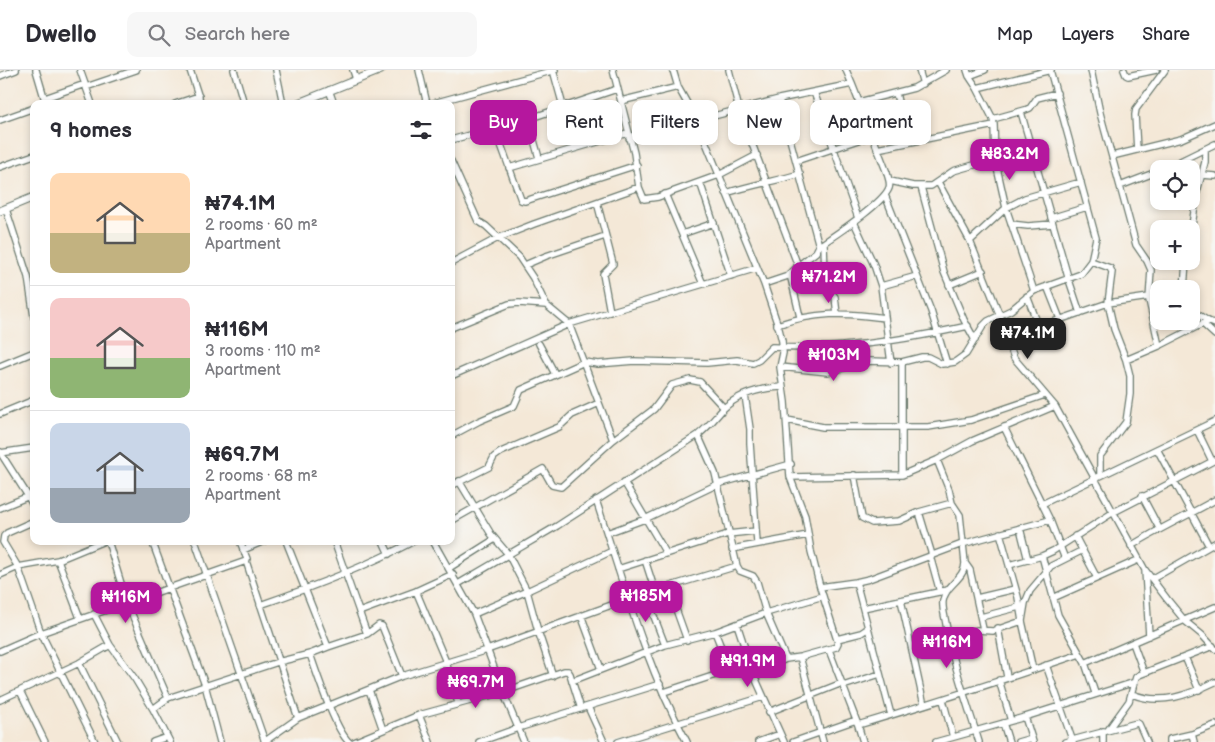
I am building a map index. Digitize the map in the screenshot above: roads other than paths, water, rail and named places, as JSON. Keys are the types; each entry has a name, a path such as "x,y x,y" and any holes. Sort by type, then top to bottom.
{"street":[{"path":"0,76 16,70"},
{"path":"36,70 44,100"},
{"path":"80,70 91,100"},
{"path":"50,100 136,70"},
{"path":"190,70 200,100"},
{"path":"234,70 243,100"},
{"path":"276,70 282,100"},
{"path":"352,70 356,79"},
{"path":"306,100 381,70"},
{"path":"419,70 427,100"},
{"path":"443,100 554,70 562,100"},
{"path":"613,70 621,100"},
{"path":"673,70 678,87 685,100"},
{"path":"729,70 737,100"},
{"path":"846,70 858,100"},
{"path":"919,70 923,84"},
{"path":"867,100 923,84 946,70"},
{"path":"985,70 968,73 993,122 995,159 1006,208 1034,292"},
{"path":"780,368 828,372 870,362 902,362 928,357 942,364 955,362 966,354 983,326 1011,310 1034,292 1081,274 1091,261 1096,238 1063,121 1051,70 977,88"},
{"path":"1090,70 1136,246 1148,261 1151,270 1149,297 1159,346"},
{"path":"1124,70 1128,76 1156,70"},
{"path":"1137,150 1136,109 1166,70"},
{"path":"775,100 852,84"},
{"path":"622,101 678,87"},
{"path":"583,100 618,89"},
{"path":"330,90 333,100"},
{"path":"814,92 880,286 890,363"},
{"path":"896,93 898,100"},
{"path":"931,136 993,122 1030,108 1037,98 1057,93"},
{"path":"186,100 198,96"},
{"path":"779,99 822,244 825,276 828,288 835,297 837,314"},
{"path":"622,105 637,165 639,187 644,199 665,194 719,175 757,155"},
{"path":"0,120 30,109"},
{"path":"1021,112 1068,278 1080,313"},
{"path":"1112,156 1181,139 1215,124"},
{"path":"509,168 575,148 632,134"},
{"path":"455,139 470,135"},
{"path":"1182,160 1215,144"},
{"path":"501,145 519,198 525,201 637,165"},
{"path":"536,145 540,158"},
{"path":"707,145 764,284 777,325 783,348 780,368 787,420 791,464 790,478 801,502 820,587 838,646 829,650 786,660 752,673"},
{"path":"753,145 798,266"},
{"path":"796,161 845,145"},
{"path":"764,284 790,274 816,252 822,244 856,220 884,195 890,182 875,145"},
{"path":"877,149 894,145"},
{"path":"890,182 921,187 931,186 953,171 1031,147"},
{"path":"1193,220 1197,192 1205,162 1205,149"},
{"path":"0,167 30,156"},
{"path":"455,170 478,221 486,226 526,265 546,306 569,324 613,440"},
{"path":"726,193 755,184 767,184 800,174"},
{"path":"1120,186 1150,174"},
{"path":"1202,175 1215,176"},
{"path":"700,182 732,276"},
{"path":"938,182 970,241 1000,316 1014,358 1055,406 1097,477 1112,513 1138,560 1185,621 1214,648 1185,657 1136,677 1132,694 1105,730 1103,742"},
{"path":"970,241 1006,208 1025,198 1081,182"},
{"path":"455,261 498,238 639,187"},
{"path":"921,187 939,258 949,285 975,340"},
{"path":"665,194 703,284"},
{"path":"884,195 932,311 947,364"},
{"path":"30,199 3,210 30,274"},
{"path":"596,202 613,264 603,274 610,312"},
{"path":"1011,224 1028,226 1052,221 1087,207"},
{"path":"682,234 714,223"},
{"path":"526,265 546,256 605,236"},
{"path":"1091,261 1110,268 1112,272 1108,303 1114,329 1130,376 1129,410 1126,422 1100,456 1097,477"},
{"path":"455,374 569,324 757,268"},
{"path":"949,285 983,272"},
{"path":"790,274 800,317"},
{"path":"880,286 917,276"},
{"path":"1046,286 1060,319"},
{"path":"1027,296 1039,327"},
{"path":"1007,338 1108,303 1149,297"},
{"path":"455,326 509,304 519,303 546,306"},
{"path":"777,325 800,317 837,314 854,313 885,318"},
{"path":"1200,318 1215,335"},
{"path":"1126,360 1159,346 1205,322 1215,324"},
{"path":"455,434 514,406 521,390 584,362 598,364 634,362 707,363 737,360 753,363 759,360 772,347 852,346 938,333 968,326"},
{"path":"539,344 555,374"},
{"path":"0,366 30,354"},
{"path":"902,362 902,475"},
{"path":"455,519 543,469 552,485 561,487 613,440 654,409 672,385 690,380 700,382 724,408"},
{"path":"458,584 557,526 698,435 710,425 724,408 745,394 766,388 782,387"},
{"path":"745,394 750,429 757,543"},
{"path":"787,420 823,427 928,427 971,420 1045,395"},
{"path":"0,414 30,402"},
{"path":"455,484 489,467 494,457 502,452 559,427 572,415 599,403"},
{"path":"790,478 902,475 937,460 972,441 1055,406"},
{"path":"1042,504 1215,421"},
{"path":"1004,427 1050,520 1065,559"},
{"path":"1009,565 1042,556 1142,496 1213,460 1197,430"},
{"path":"698,435 715,473 737,566 740,571 753,576 757,582 766,613 786,660"},
{"path":"30,449 0,453 2,461 30,494"},
{"path":"1152,579 1212,544 1192,513 1157,449"},
{"path":"937,460 952,503 960,515 965,563 965,569 944,595 942,603 949,640 979,742"},
{"path":"607,534 645,519 718,484 791,464"},
{"path":"854,475 862,518 872,523 899,521 919,512 952,503"},
{"path":"459,482 495,539 508,554 527,591 552,676"},
{"path":"624,482 666,553"},
{"path":"0,508 30,495"},
{"path":"1142,496 1159,528"},
{"path":"596,500 628,599 660,684 687,742"},
{"path":"1130,546 1159,528 1215,500"},
{"path":"919,512 940,592"},
{"path":"820,587 856,582 962,544 1050,520"},
{"path":"30,523 7,533 3,538 3,542 18,567 41,633 94,742"},
{"path":"1020,528 1028,560"},
{"path":"618,569 728,534 756,531"},
{"path":"1000,533 1033,670"},
{"path":"732,549 808,535"},
{"path":"1075,536 1097,578"},
{"path":"449,568 495,539"},
{"path":"0,575 18,567 58,560 94,545"},
{"path":"109,545 128,602 168,698"},
{"path":"153,545 205,686 220,742"},
{"path":"196,545 264,742 298,718 328,704 402,676 487,650 645,593 737,566"},
{"path":"241,545 278,662 298,718"},
{"path":"243,550 255,545"},
{"path":"288,545 328,648"},
{"path":"335,545 367,634"},
{"path":"385,545 389,554"},
{"path":"260,604 305,590 406,545"},
{"path":"435,545 474,614 524,742"},
{"path":"1022,621 1025,603 1030,592 1046,571 1051,566 1083,550"},
{"path":"474,614 612,551"},
{"path":"1042,556 1058,614 1085,663 1095,694"},
{"path":"58,560 80,618"},
{"path":"645,560 655,590"},
{"path":"1053,598 1138,560"},
{"path":"0,652 80,618 246,561"},
{"path":"965,563 970,570 983,629"},
{"path":"1145,570 1149,636"},
{"path":"359,612 416,592 453,574"},
{"path":"856,582 891,715"},
{"path":"668,587 688,640"},
{"path":"977,598 1015,589"},
{"path":"863,608 948,590"},
{"path":"416,592 446,662 458,703"},
{"path":"645,593 665,645"},
{"path":"572,680 665,645 715,632 766,613 823,596"},
{"path":"901,600 924,705"},
{"path":"981,617 1019,607"},
{"path":"1085,663 1215,607"},
{"path":"94,614 110,645 135,678 168,739 153,742"},
{"path":"581,615 601,669"},
{"path":"949,640 983,629 993,631 1022,621"},
{"path":"737,624 752,673 784,742"},
{"path":"153,709 168,698 278,662 328,648 367,634 374,627 382,626 402,676"},
{"path":"998,628 1007,677"},
{"path":"837,639 861,633 867,629"},
{"path":"715,632 730,670"},
{"path":"1133,643 1144,673"},
{"path":"0,700 79,663 110,645"},
{"path":"829,650 863,742"},
{"path":"310,654 328,704 349,742"},
{"path":"793,742 820,732 943,700 1080,654"},
{"path":"800,657 823,742"},
{"path":"1185,657 1199,690"},
{"path":"79,663 118,742"},
{"path":"664,692 749,664"},
{"path":"1046,666 1072,741"},
{"path":"357,741 419,715 503,692 568,671 581,709"},
{"path":"770,712 811,696 880,674"},
{"path":"999,680 1011,721"},
{"path":"936,742 1025,717 1135,682"},
{"path":"1132,694 1144,699 1161,701 1199,690 1215,682"},
{"path":"479,742 660,684"},
{"path":"369,690 384,730"},
{"path":"20,691 45,742"},
{"path":"618,742 763,697"},
{"path":"943,700 952,737"},
{"path":"588,707 604,742"},
{"path":"419,715 430,742"},
{"path":"1018,742 1032,740 1025,717"},
{"path":"1004,723 1009,742"},
{"path":"1065,742 1105,730 1138,723 1147,742"},
{"path":"1170,742 1170,739 1192,734 1215,725"},
{"path":"758,742 780,734"},
{"path":"1192,734 1194,742"}]}
